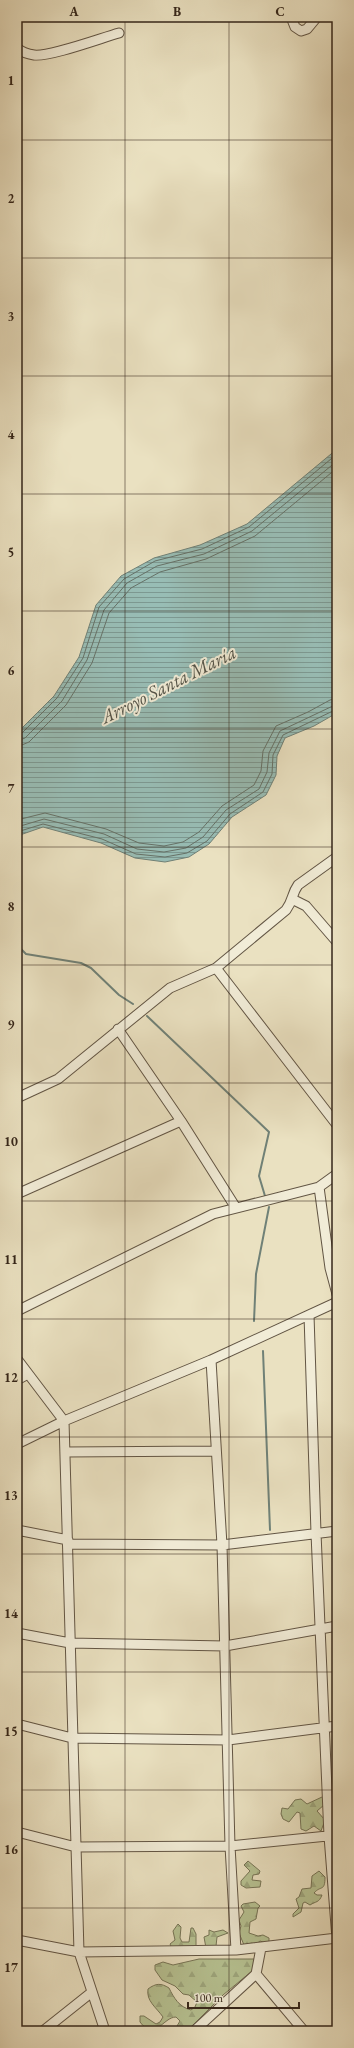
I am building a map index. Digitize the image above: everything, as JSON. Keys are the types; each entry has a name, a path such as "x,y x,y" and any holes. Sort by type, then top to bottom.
{"street":[{"path":"291,17 295,27 301,31 307,29 317,17"},
{"path":"17,48 35,55 49,53 119,33"},
{"path":"17,1098 58,1079 170,988 216,968 271,924 294,900 294,891 298,885 337,858"},
{"path":"294,900 306,906 337,942"},
{"path":"216,968 337,1125"},
{"path":"118,1029 181,1121 236,1208"},
{"path":"17,1194 181,1121"},
{"path":"17,1311 213,1214 319,1187 337,1174"},
{"path":"319,1187 330,1268 337,1294"},
{"path":"17,1444 64,1421 211,1360 337,1302"},
{"path":"17,1940 79,1952 236,1950 337,1938 333,1836 325,1727 316,1533 309,1315"},
{"path":"17,1359 64,1421 79,1952 105,2031"},
{"path":"211,1360 222,1545 230,1846 236,1950"},
{"path":"17,1380 28,1374"},
{"path":"65,1452 216,1451"},
{"path":"17,1530 68,1542 222,1545 337,1531"},
{"path":"17,1633 70,1643 224,1646 337,1626"},
{"path":"17,1724 72,1738 228,1740 337,1726"},
{"path":"17,1832 76,1847 230,1846 333,1836"},
{"path":"194,2031 256,1974 261,1948"},
{"path":"256,1974 304,2031"},
{"path":"43,2031 92,1992"}],"green space":[{"path":"322,1797 324,1799 324,1805 317,1811 325,1820 321,1831 314,1826 306,1831 301,1829 300,1813 297,1812 289,1822 283,1819 281,1814 282,1808 288,1809 295,1800 301,1799 307,1804"},
{"path":"248,1861 260,1871 259,1874 253,1875 252,1880 261,1881 260,1887 246,1888 241,1885 241,1881 250,1871 244,1865"},
{"path":"319,1871 325,1877 324,1885 314,1893 317,1895 322,1895 321,1898 310,1905 305,1902 303,1903 301,1912 293,1917 293,1914 299,1908 296,1899 299,1897 302,1889 311,1888 312,1876"},
{"path":"255,1902 260,1906 258,1908 256,1919 250,1922 249,1933 258,1936 263,1935 269,1938 269,1941 266,1943 260,1941 255,1945 252,1943 244,1945 239,1933 241,1926 239,1920 244,1912 241,1906 243,1904"},
{"path":"178,1924 181,1927 180,1938 182,1942 189,1942 191,1928 193,1928 196,1934 196,1946 172,1948 170,1944 175,1940 173,1931"},
{"path":"209,1930 214,1932 223,1930 228,1933 217,1937 216,1946 206,1948 204,1937 209,1935"},
{"path":"199,1959 259,1959 263,1962 223,1995 187,2031 174,2031 180,2021 176,2017 171,2018 155,2029 150,2030 145,2028 140,2022 140,2016 144,2016 156,2024 160,2022 163,2017 152,2004 148,1993 148,1989 156,1985 163,1985 169,1988 177,2002 187,2009 191,2010 195,2007 197,2002 189,1995 183,1994 175,1986 162,1980 155,1970 155,1965 163,1962 173,1965"}],"water":[{"name":"Arroyo Santa María","path":"337,449 337,711 335,714 314,726 285,738 277,756 276,775 266,795 232,817 209,844 189,857 165,862 135,858 101,843 43,827 17,836 17,733 54,696 79,657 96,605 121,576 154,558 200,545 247,524"}],"waterway":[{"path":"17,937 20,948 26,954 81,963 91,968 119,995 133,1004"},
{"path":"147,1016 269,1132 259,1176 265,1196"},
{"path":"254,1321 256,1274 269,1207"},
{"path":"263,1351 270,1530"}]}
